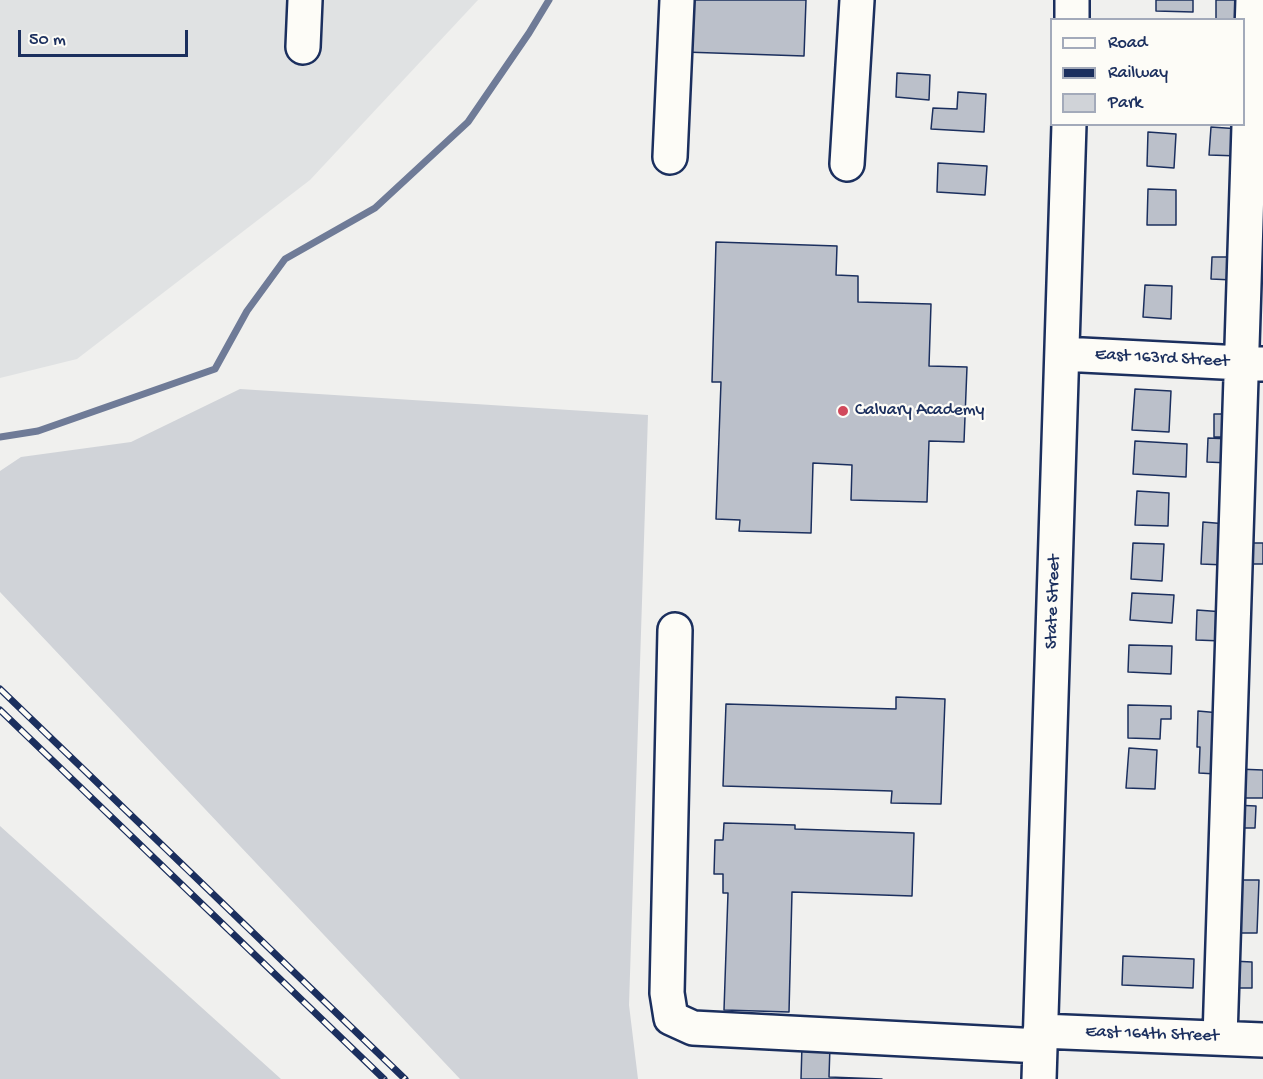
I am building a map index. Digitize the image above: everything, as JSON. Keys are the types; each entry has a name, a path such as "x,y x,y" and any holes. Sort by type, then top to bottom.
{"street":[{"path":"303,47 305,0"},
{"path":"670,157 677,0"},
{"path":"847,164 857,0"},
{"path":"1072,0 1072,18"},
{"path":"1220,1038 1252,364 1253,0"},
{"name":"State Street","path":"1039,1079 1068,126"},
{"name":"East 163rd Street","path":"1062,354 1252,364"},
{"name":"East 164th Street","path":"675,630 667,993 671,1018 693,1028 1040,1038 1263,1040"}],"shaded area":[{"path":"0,0 478,0 310,180 77,359 0,378"}],"green space":[{"path":"240,389 648,415 629,1005 638,1079 460,1079 0,592 0,471 21,457 131,442"},
{"path":"0,826 281,1079 0,1079"}],"building":[{"path":"686,0 806,0 804,56 684,52"},
{"path":"1156,0 1193,0 1193,12 1156,11"},
{"path":"1216,0 1244,0 1243,18 1216,18"},
{"path":"897,73 930,75 929,100 896,97"},
{"path":"958,92 986,94 984,132 931,129 933,108 957,109"},
{"path":"1211,127 1240,129 1239,156 1209,155"},
{"path":"1148,132 1176,134 1174,168 1147,166"},
{"path":"938,163 987,166 985,195 937,192"},
{"path":"1148,189 1176,190 1176,225 1147,225"},
{"name":"Calvary Academy","path":"716,242 837,246 836,275 858,276 858,302 931,304 929,366 967,367 964,442 929,441 927,502 851,500 852,465 813,463 811,533 739,531 740,520 716,519 721,382 712,382"},
{"path":"1212,257 1234,257 1233,280 1211,279"},
{"path":"1145,285 1172,286 1171,319 1143,317"},
{"path":"1135,389 1171,391 1169,432 1132,430"},
{"path":"1214,414 1231,414 1231,437 1214,437"},
{"path":"1208,438 1231,439 1229,463 1207,462"},
{"path":"1135,441 1187,444 1186,477 1133,474"},
{"path":"1137,491 1169,493 1168,526 1135,525"},
{"path":"1203,522 1227,524 1225,565 1201,564"},
{"path":"1133,543 1164,544 1162,581 1131,579"},
{"path":"1244,543 1263,543 1263,564 1245,564"},
{"path":"1132,593 1174,595 1172,623 1130,620"},
{"path":"1197,610 1224,612 1222,641 1196,640"},
{"path":"1129,645 1172,646 1171,674 1128,672"},
{"path":"896,697 945,699 941,804 891,803 892,791 723,786 726,704 896,709"},
{"path":"1128,705 1171,706 1171,719 1161,719 1160,739 1128,738"},
{"path":"1198,711 1220,713 1216,774 1199,773"},
{"path":"1129,748 1157,750 1155,789 1126,788"},
{"path":"1237,769 1263,770 1263,798 1236,798"},
{"path":"1234,805 1256,806 1255,828 1234,828"},
{"path":"724,823 795,825 795,829 914,833 912,896 792,892 789,1012 724,1010 728,893 723,893 723,874 714,874 715,840 723,840"},
{"path":"1232,880 1259,880 1257,933 1230,933"},
{"path":"1123,956 1194,959 1193,988 1122,985"},
{"path":"1232,961 1252,962 1252,988 1231,988"},
{"path":"802,1045 830,1046 829,1077 882,1079 801,1079"}],"waterway":[{"path":"0,437 38,431 215,369 247,311 285,259 375,208 468,122 549,0"}],"railway":[{"path":"0,689 405,1079"},
{"path":"0,710 384,1079"}],"place":[{"name":"Calvary Academy","path":"843,411"}]}
